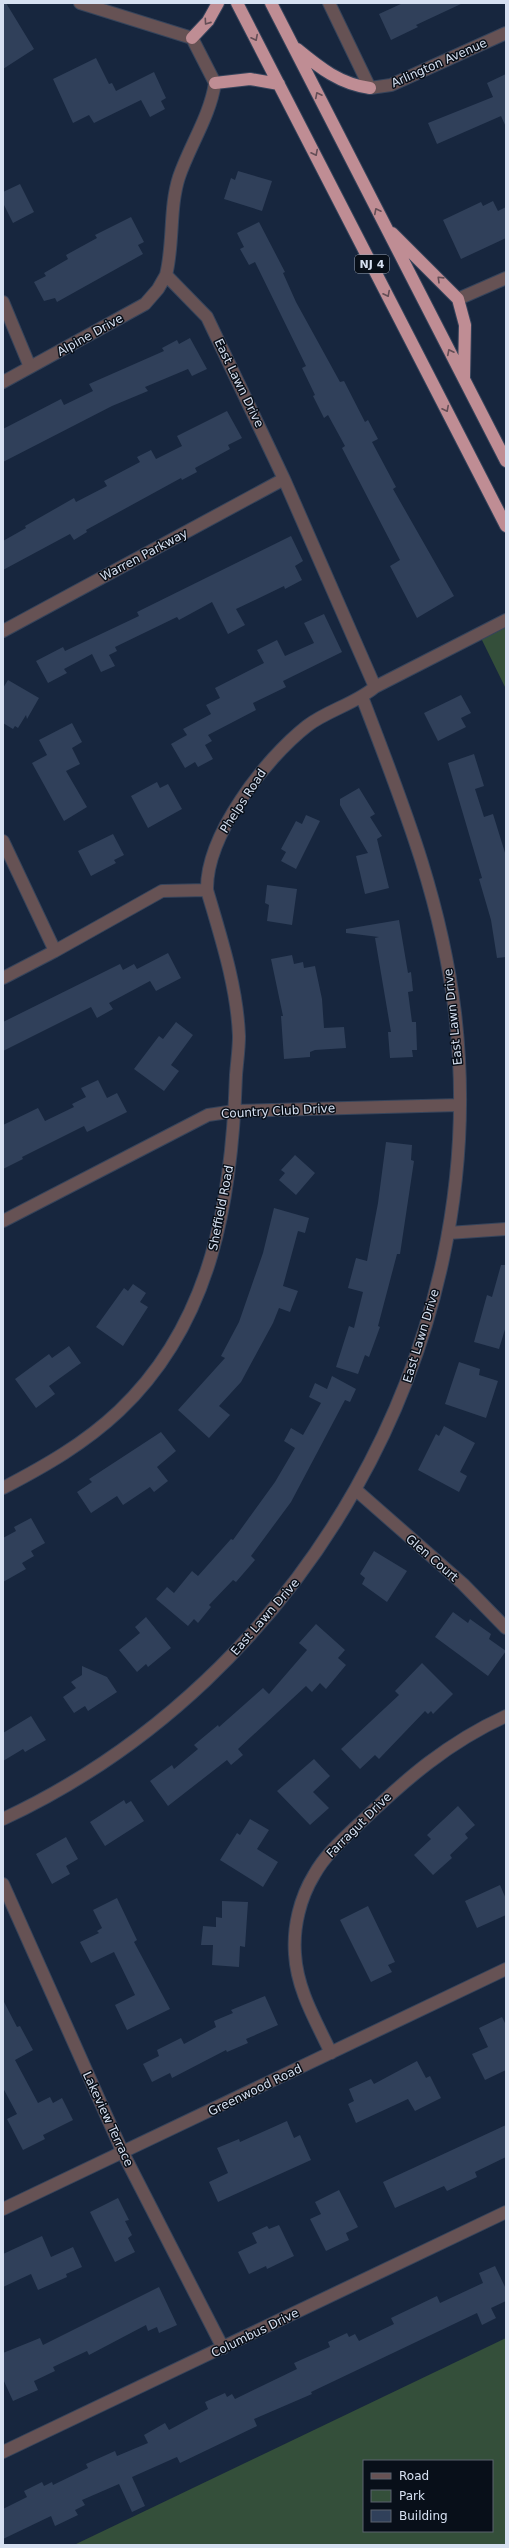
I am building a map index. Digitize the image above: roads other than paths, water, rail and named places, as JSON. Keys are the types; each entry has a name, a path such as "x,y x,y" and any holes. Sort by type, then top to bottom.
{"highway":[{"path":"192,38 208,21 218,3"},
{"name":"NJ 4","path":"238,3 506,526"},
{"name":"NJ 4","path":"271,3 506,461"},
{"path":"293,46 334,77 352,84 370,88"},
{"path":"215,82 250,79 279,84"},
{"path":"385,227 458,299 465,325 464,380"},
{"path":"494,438 506,447"}],"street":[{"path":"80,3 192,38 215,82 207,114 179,178 172,219 171,255 166,275"},
{"path":"329,3 370,88"},
{"name":"Arlington Avenue","path":"370,88 391,85 506,33"},
{"name":"Alpine Drive","path":"3,382 145,304 158,289 166,275"},
{"name":"East Lawn Drive","path":"166,275 207,317 284,480 375,687"},
{"path":"458,299 506,278"},
{"path":"3,302 30,367"},
{"name":"Warren Parkway","path":"3,631 284,480"},
{"name":"Phelps Road","path":"207,890 207,873 214,848 261,771 308,725 362,697 375,687 506,620"},
{"name":"East Lawn Drive","path":"3,1819 83,1775 129,1744 173,1710 225,1663 263,1623 298,1579 330,1534 356,1490 400,1398 420,1346 435,1292 448,1233 457,1155 459,1105 455,1016 436,906 416,840 362,697"},
{"path":"3,841 55,951"},
{"path":"3,978 55,951 162,891 207,890"},
{"name":"Sheffield Road","path":"3,1488 49,1464 86,1439 124,1405 149,1377 175,1341 198,1295 220,1230 235,1111 239,1036 235,1001 227,958 207,890"},
{"name":"Country Club Drive","path":"3,1221 208,1115 235,1111 459,1105"},
{"path":"448,1233 506,1229"},
{"name":"Glen Court","path":"356,1490 463,1584 506,1628"},
{"name":"Farragut Drive","path":"331,2053 306,2002 299,1978 295,1954 296,1926 302,1900 314,1875 330,1853 407,1778 447,1749 506,1716"},
{"name":"Lakeview Terrace","path":"3,1884 123,2153 223,2348"},
{"name":"Greenwood Road","path":"3,2209 506,1969"},
{"name":"Columbus Drive","path":"3,2452 506,2212"}]}
